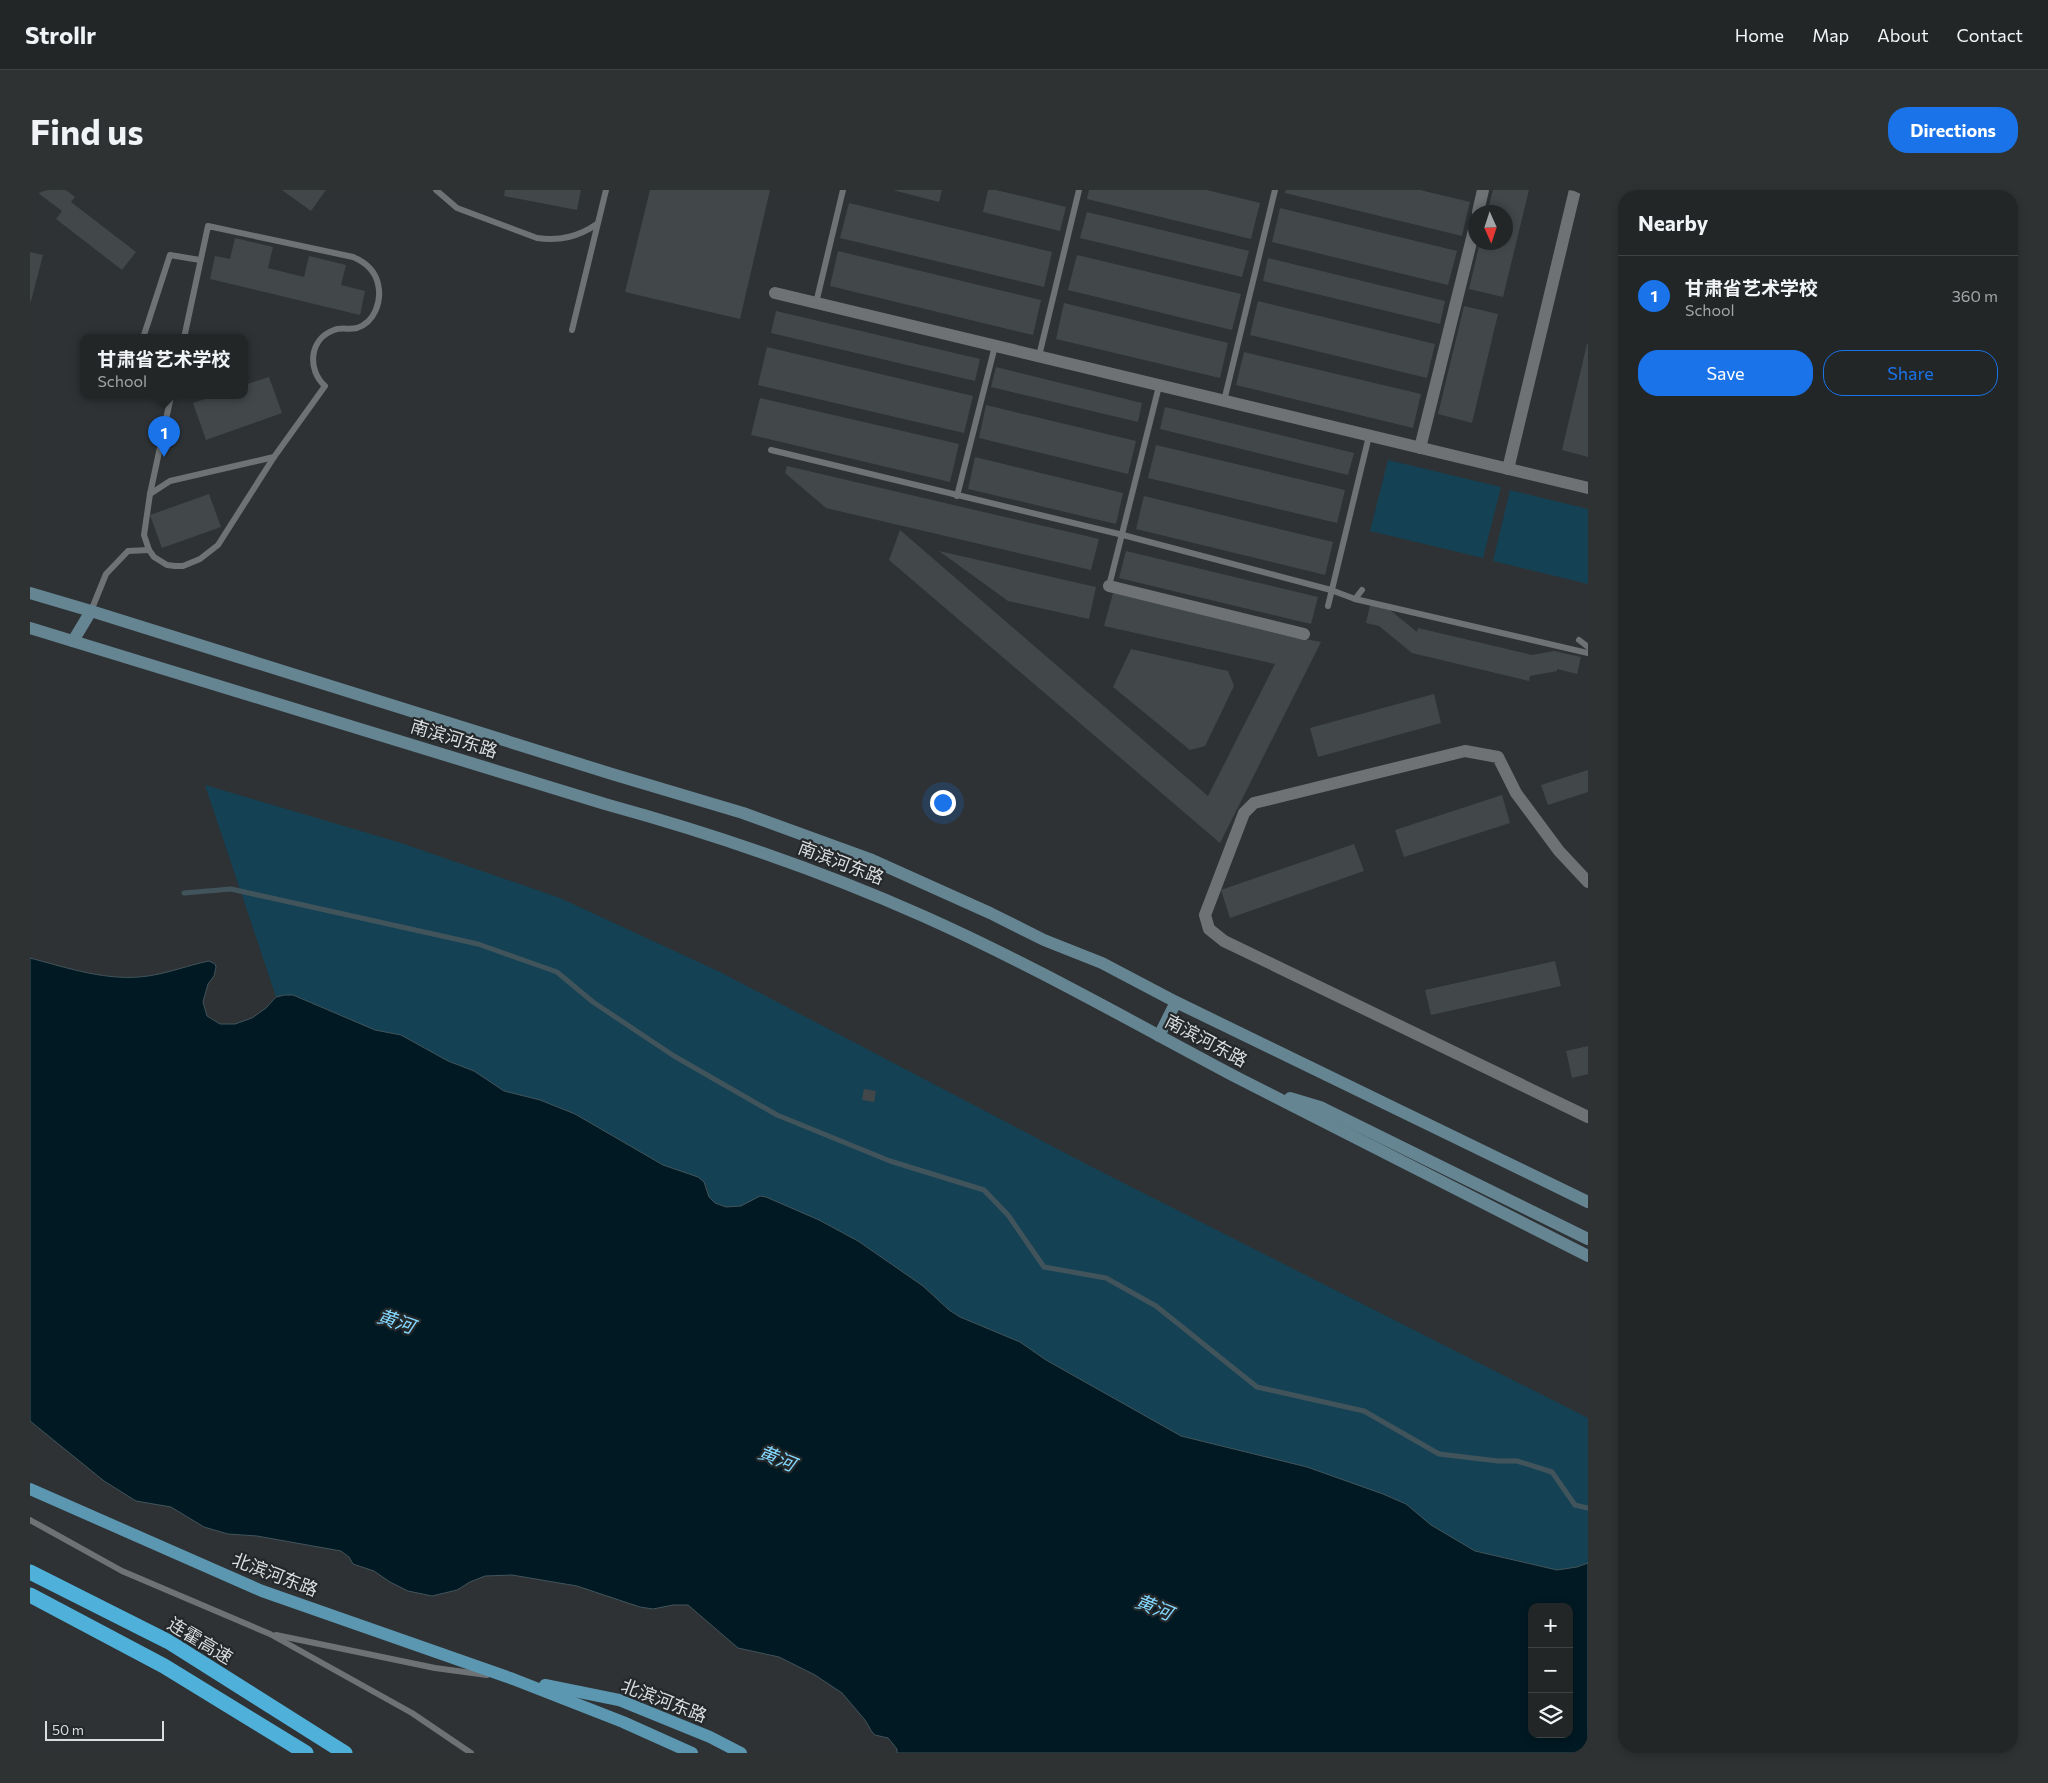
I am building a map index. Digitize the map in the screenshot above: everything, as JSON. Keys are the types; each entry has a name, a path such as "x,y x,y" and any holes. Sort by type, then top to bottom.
{"highway":[{"name":"连霍高速","path":"30,1572 168,1642 345,1753"},
{"path":"30,1595 164,1666 306,1753"}],"main road":[{"name":"南滨河东路","path":"30,593 612,774 706,801 808,836 934,887 1044,940 1102,963 1176,1002 1588,1202"},
{"path":"73,641 91,611"},
{"name":"南滨河东路","path":"30,628 586,798 671,822 798,865 870,893 978,941 1259,1089 1588,1256"},
{"path":"1159,1036 1176,1002"},
{"path":"1259,1089 1320,1107 1588,1239"},
{"name":"北滨河东路","path":"30,1489 262,1590 513,1679 623,1722 692,1753"},
{"name":"北滨河东路","path":"513,1679 619,1700 710,1737 741,1753"}],"street":[{"path":"1480,205 1483,190"},
{"path":"1508,469 1575,190"},
{"path":"1420,448 1469,250"},
{"path":"775,293 1588,488"},
{"path":"1110,586 1304,634"},
{"path":"1588,882 1559,851 1516,793 1498,757 1466,751 1254,803 1244,813 1205,915 1209,929 1224,940 1588,1117"}],"lane":[{"path":"436,190 456,208 537,238 549,240 570,238 580,235 597,224"},
{"path":"572,330 606,190"},
{"path":"816,303 843,190"},
{"path":"1039,356 1079,190"},
{"path":"1224,401 1275,190"},
{"path":"170,399 150,494 144,535 149,550 160,562 175,566 190,564 210,553 218,545 274,457 325,386 320,382 314,370 313,356 315,348 326,334 333,330 356,328 372,318 378,305 378,282 370,268 353,257 208,226 185,334"},
{"path":"144,334 170,255 200,260"},
{"path":"957,496 995,346"},
{"path":"1110,586 1159,386"},
{"path":"1328,606 1369,436"},
{"path":"770,450 1123,535 1331,590 1355,600 1588,653"},
{"path":"150,494 170,481 274,457"},
{"path":"91,611 106,574 128,551 149,550"},
{"path":"1355,600 1362,590"},
{"path":"1579,640 1588,647"},
{"path":"30,1520 122,1571 270,1634 412,1713 471,1753"},
{"path":"270,1634 434,1668 513,1679"}],"shaded area":[{"path":"1388,460 1501,487 1483,558 1370,531"},
{"path":"1510,490 1588,509 1588,584 1493,561"},
{"path":"205,785 398,842 560,898 720,972 1090,1166 1588,1418 1588,1563 1557,1570 1475,1551 1431,1525 1406,1504 1235,1450 1181,1436 1046,1360 1020,1342 960,1317 949,1310 923,1286 858,1241 819,1220 766,1197 760,1197 741,1206 726,1207 715,1203 709,1196 707,1187 698,1177 663,1165 575,1114 540,1100 504,1091 474,1071 448,1061 401,1035 375,1030 285,995 276,997"}],"water":[{"name":"黄河","path":"30,958 74,970 118,977 156,975 209,961 215,964 216,967 214,976 208,984 203,1002 207,1016 220,1024 235,1024 252,1018 266,1008 276,997 293,995 375,1030 401,1035 448,1061 474,1071 504,1091 540,1100 575,1114 663,1165 698,1177 704,1182 709,1197 715,1203 726,1207 741,1206 760,1196 819,1220 858,1241 923,1286 949,1310 960,1317 1020,1342 1046,1360 1181,1436 1307,1467 1383,1494 1406,1504 1431,1525 1475,1551 1557,1570 1588,1563 1588,1753 897,1753 897,1749 888,1738 875,1735 872,1732 865,1720 842,1693 815,1675 779,1657 738,1648 688,1605 673,1605 653,1609 640,1607 577,1586 512,1575 485,1576 457,1590 432,1596 408,1591 374,1571 353,1564 349,1557 341,1551 257,1536 228,1534 204,1527 171,1507 136,1501 104,1481 30,1421"}],"building":[{"path":"34,190 66,190 75,197 71,202 136,252 122,270 56,219 62,211"},
{"path":"282,190 326,190 311,211"},
{"path":"505,190 581,190 577,210 504,196"},
{"path":"650,190 770,190 740,319 625,292"},
{"path":"893,190 942,190 939,202"},
{"path":"988,190 996,190 1066,207 1060,231 983,212"},
{"path":"1089,190 1207,190 1260,203 1251,239 1087,199"},
{"path":"1286,190 1420,190 1470,202 1462,236 1285,193"},
{"path":"1493,190 1529,190 1503,297 1469,289 1478,250 1513,250 1513,205 1489,205"},
{"path":"849,203 1052,252 1044,287 840,238"},
{"path":"1280,208 1457,251 1448,285 1272,242"},
{"path":"1087,212 1249,251 1242,277 1080,238"},
{"path":"235,238 273,247 268,268 304,277 309,256 346,265 341,285 365,291 360,315 210,279 215,256 230,259"},
{"path":"838,251 1041,300 1033,335 830,286"},
{"path":"30,252 43,255 31,301 30,301"},
{"path":"1077,255 1241,294 1232,330 1068,290"},
{"path":"1268,258 1445,301 1440,324 1263,281"},
{"path":"1258,301 1435,344 1427,378 1250,335"},
{"path":"1064,303 1228,343 1220,378 1056,339"},
{"path":"1464,306 1498,314 1472,423 1438,414"},
{"path":"776,311 980,359 975,381 771,333"},
{"path":"1588,344 1588,457 1562,450"},
{"path":"767,347 973,396 964,433 758,385"},
{"path":"1244,352 1421,394 1413,428 1236,385"},
{"path":"996,367 1142,403 1138,422 991,387"},
{"path":"269,377 282,413 206,440 193,403 205,399 248,399 248,384"},
{"path":"760,398 959,444 950,482 751,435"},
{"path":"986,405 1136,441 1128,474 979,438"},
{"path":"1165,407 1354,453 1348,475 1160,429"},
{"path":"1156,445 1345,490 1337,523 1148,478"},
{"path":"975,457 1123,493 1116,524 968,489"},
{"path":"787,466 1099,539 1091,570 826,508 785,473"},
{"path":"209,494 221,527 162,548 150,515"},
{"path":"1144,496 1333,542 1325,575 1136,529"},
{"path":"900,530 1208,796 1275,664 1104,626 1113,593 1288,636 1321,642 1220,843 889,560"},
{"path":"939,551 1096,587 1089,619 1008,601"},
{"path":"1126,551 1318,597 1311,624 1119,578"},
{"path":"1370,605 1390,610 1417,632 1418,628 1532,655 1554,651 1581,657 1577,674 1557,669 1557,671 1530,676 1529,681 1412,653 1379,626 1366,623"},
{"path":"1131,649 1228,671 1234,686 1205,746 1190,750 1113,687"},
{"path":"1434,694 1441,723 1318,757 1310,728"},
{"path":"1588,770 1588,792 1548,805 1541,785"},
{"path":"1502,795 1510,823 1404,857 1395,830"},
{"path":"1354,844 1364,871 1230,918 1221,890"},
{"path":"1555,961 1561,986 1431,1015 1425,990"},
{"path":"1588,1046 1588,1074 1572,1078 1566,1051"},
{"path":"864,1089 876,1091 874,1102 862,1100"}],"waterway":[{"path":"184,893 231,889 478,944 557,972 593,1002 674,1056 777,1115 890,1161 984,1190 1008,1215 1044,1267 1106,1278 1156,1306 1257,1387 1364,1411 1439,1454 1498,1461 1517,1461 1552,1472 1575,1505 1588,1508"}],"place":[{"name":"甘肃省艺术学校","path":"164,457"}]}
